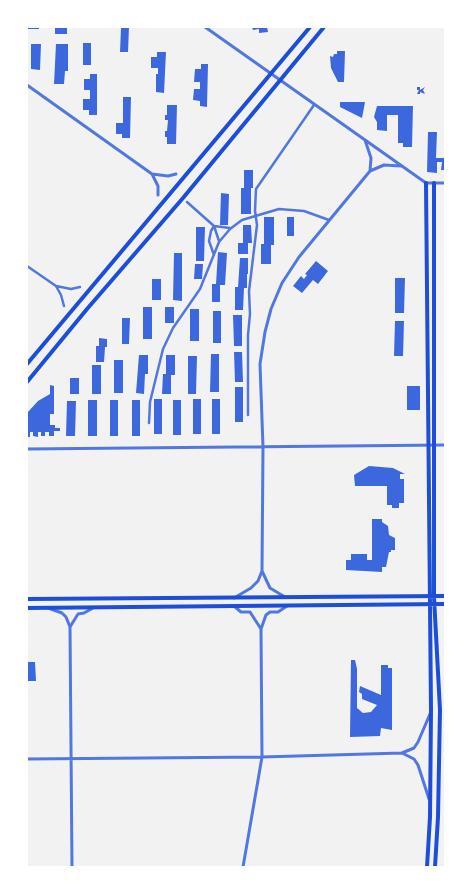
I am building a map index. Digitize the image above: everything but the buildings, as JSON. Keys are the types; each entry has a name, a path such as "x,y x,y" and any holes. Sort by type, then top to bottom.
{"main road":[{"path":"27,364 310,27"},
{"path":"27,382 324,27"},
{"path":"426,183 432,596 432,710 427,867"},
{"path":"431,446 434,183"},
{"path":"27,599 445,596"},
{"path":"432,604 440,710 436,867"},
{"path":"27,608 445,604"}],"street":[{"path":"206,27 280,81 426,183 445,183"},
{"path":"27,85 152,174 158,186 158,195"},
{"path":"248,415 249,291 255,253 256,189 314,105"},
{"path":"365,140 371,158 370,171"},
{"path":"234,598 251,588 258,581 262,571 263,447 260,364 264,332 271,309 282,283 299,257 370,171 384,165 403,166"},
{"path":"152,174 168,176 176,174"},
{"path":"187,202 214,226 219,242"},
{"path":"149,422 150,402 163,349 173,328 200,289 219,242 230,228 242,220 256,214 279,209 304,211 329,220"},
{"path":"214,226 230,228"},
{"path":"214,226 209,242 214,255"},
{"path":"27,266 56,286 71,289 80,287"},
{"path":"56,286 61,295 64,306"},
{"path":"27,449 445,446"},
{"path":"262,571 270,588 287,598"},
{"path":"234,606 241,612 250,612 261,629"},
{"path":"242,867 262,757 261,629 266,615 270,612 278,612 287,606"},
{"path":"70,627 78,614 84,613 95,607"},
{"path":"46,608 62,613 66,617 70,627 72,867"},
{"path":"402,754 414,748 432,710"},
{"path":"27,759 402,754 414,759 418,765 430,802"}]}
